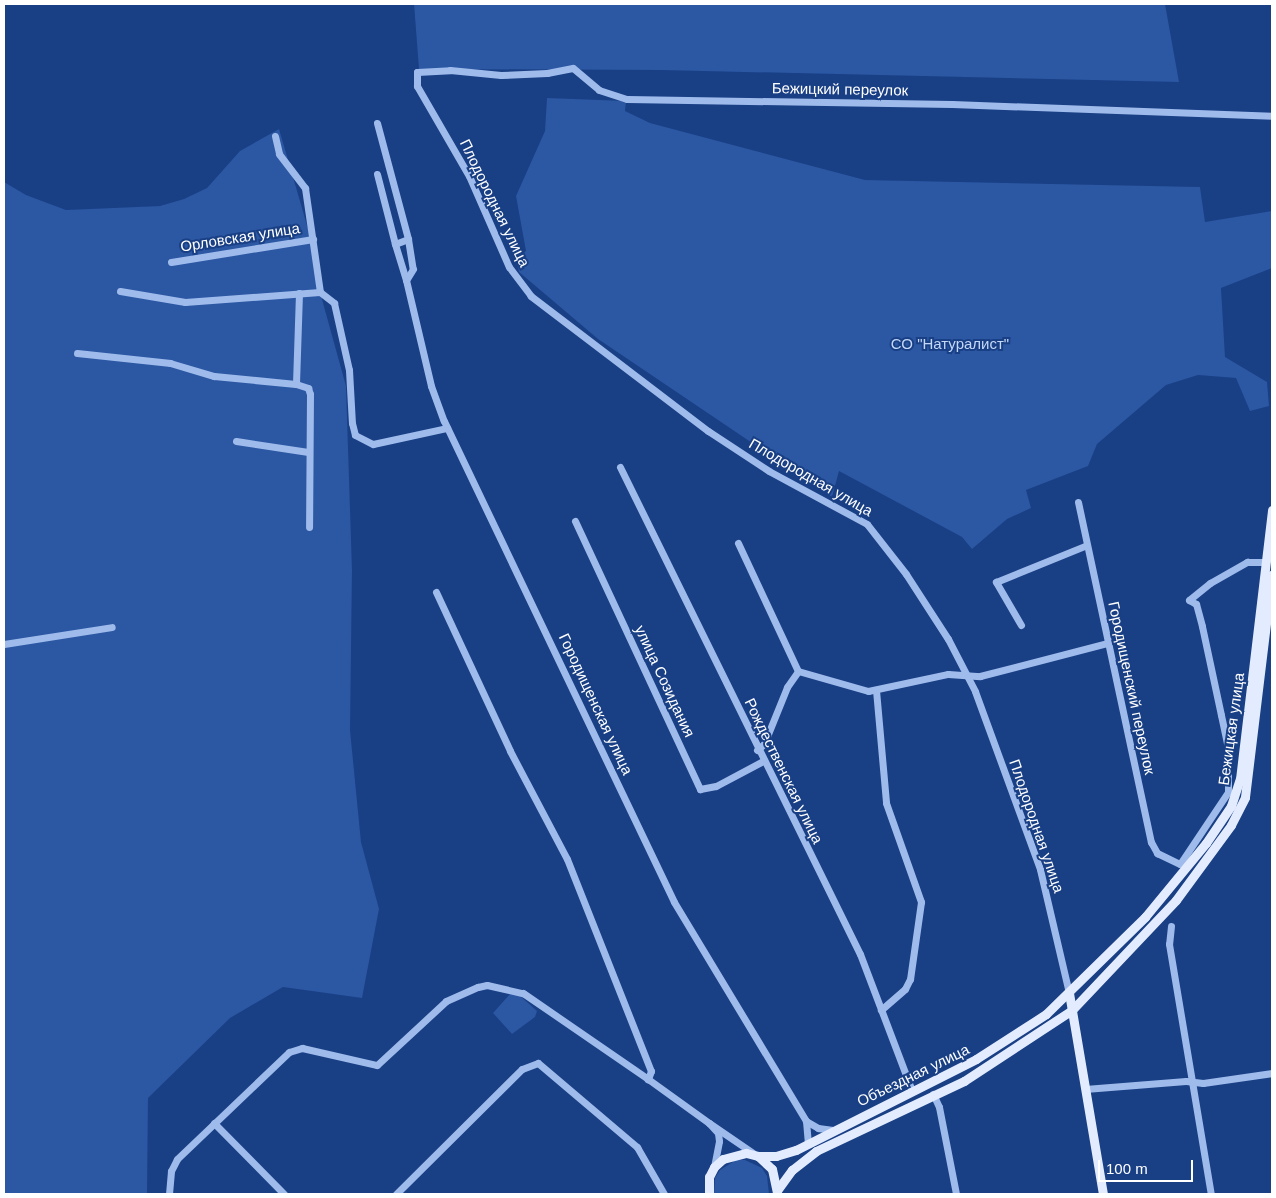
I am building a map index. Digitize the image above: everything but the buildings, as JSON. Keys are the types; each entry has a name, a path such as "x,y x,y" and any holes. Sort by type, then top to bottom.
{"main road":[{"name":"Бежицкая улица","path":"1070,993 1158,902 1206,844 1236,796 1272,510"},
{"name":"Бежицкая улица","path":"1072,1010 1176,900 1238,812 1248,784 1272,575"},
{"path":"1070,993 1103,1194"},
{"name":"Объездная улица","path":"714,1167 734,1154 758,1156 786,1154 808,1144 1010,1039 1070,993"},
{"name":"Объездная улица","path":"777,1192 792,1170 816,1151 984,1069 1072,1010"},
{"path":"758,1156 772,1169 777,1192"},
{"path":"700,1194 714,1167"},
{"path":"709,1177 709,1194"}],"street":[{"name":"Бежицкий переулок","path":"417,72 500,75 546,73 573,68 599,90 627,99 952,104 1272,116"},
{"name":"Плодородная улица","path":"417,72 417,86 469,176 509,267 531,296 708,431 769,471 867,524 929,608 968,676 1040,869 1070,993"},
{"name":"Городищенская улица","path":"377,122 408,239 413,269 406,280"},
{"path":"274,136 279,154 306,188 320,292"},
{"name":"Городищенская улица","path":"377,174 406,280 431,386 447,428 674,902 806,1121"},
{"name":"Орловская улица","path":"172,262 312,239"},
{"path":"395,244 408,239"},
{"path":"120,291 185,302 320,292 334,303 349,370 352,424 356,435 373,444 447,428"},
{"path":"296,384 299,293"},
{"path":"78,354 170,363 214,376 296,384 308,388 310,394 308,527"},
{"path":"236,441 308,452"},
{"name":"Рождественская улица","path":"620,467 757,750 856,946 912,1091"},
{"name":"Городищенский переулок","path":"1078,502 1151,842 1157,854 1180,864 1228,792 1228,748 1202,626 1196,604 1189,600 1210,582 1247,562 1266,562"},
{"name":"улица Созидания","path":"575,521 700,788 716,786 762,760"},
{"path":"738,543 798,671 845,686 876,690 948,674 968,676 990,674 1108,643"},
{"path":"1022,625 996,582 1087,545"},
{"path":"436,592 510,751 567,859 650,1071 648,1079"},
{"path":"4,644 112,627"},
{"path":"757,750 764,744 786,687 798,671"},
{"path":"876,690 886,803 921,902 910,979 905,989 882,1010"},
{"path":"1170,926 1169,944 1211,1194"},
{"path":"169,1194 171,1171 177,1160 289,1052 302,1048 377,1065 446,1001 467,989 487,985 523,993 758,1156"},
{"path":"396,1194 522,1069 538,1063 637,1147 664,1194"},
{"path":"1085,1089 1192,1082 1272,1073"},
{"path":"933,1094 939,1107 956,1194"},
{"path":"806,1121 818,1128 833,1130"},
{"path":"806,1121 809,1129 808,1144"},
{"path":"214,1123 284,1194"},
{"path":"709,1123 719,1141 714,1167"}],"green space":[{"path":"414,4 1165,4 1179,82 661,70 419,69"},
{"name":"СО \"Натуралист\"","path":"547,98 626,101 625,111 650,123 865,180 1200,187 1205,222 1272,211 1272,268 1221,288 1225,357 1267,382 1269,406 1250,411 1236,378 1198,375 1166,385 1097,444 1088,466 1026,490 1031,508 1007,519 972,549 962,537 839,471 832,497 598,339 519,272 516,258 526,251 516,196 545,131"},
{"path":"279,129 311,239 320,292 346,386 352,570 350,730 361,842 379,909 362,998 283,987 230,1018 148,1098 147,1194 4,1194 4,182 26,195 66,210 160,206 184,199 207,188 240,151"},
{"path":"511,993 518,994 537,1011 535,1017 512,1034 493,1013"},
{"path":"736,1160 745,1160 762,1168 767,1176 769,1194 714,1194 715,1178 720,1170"}]}
